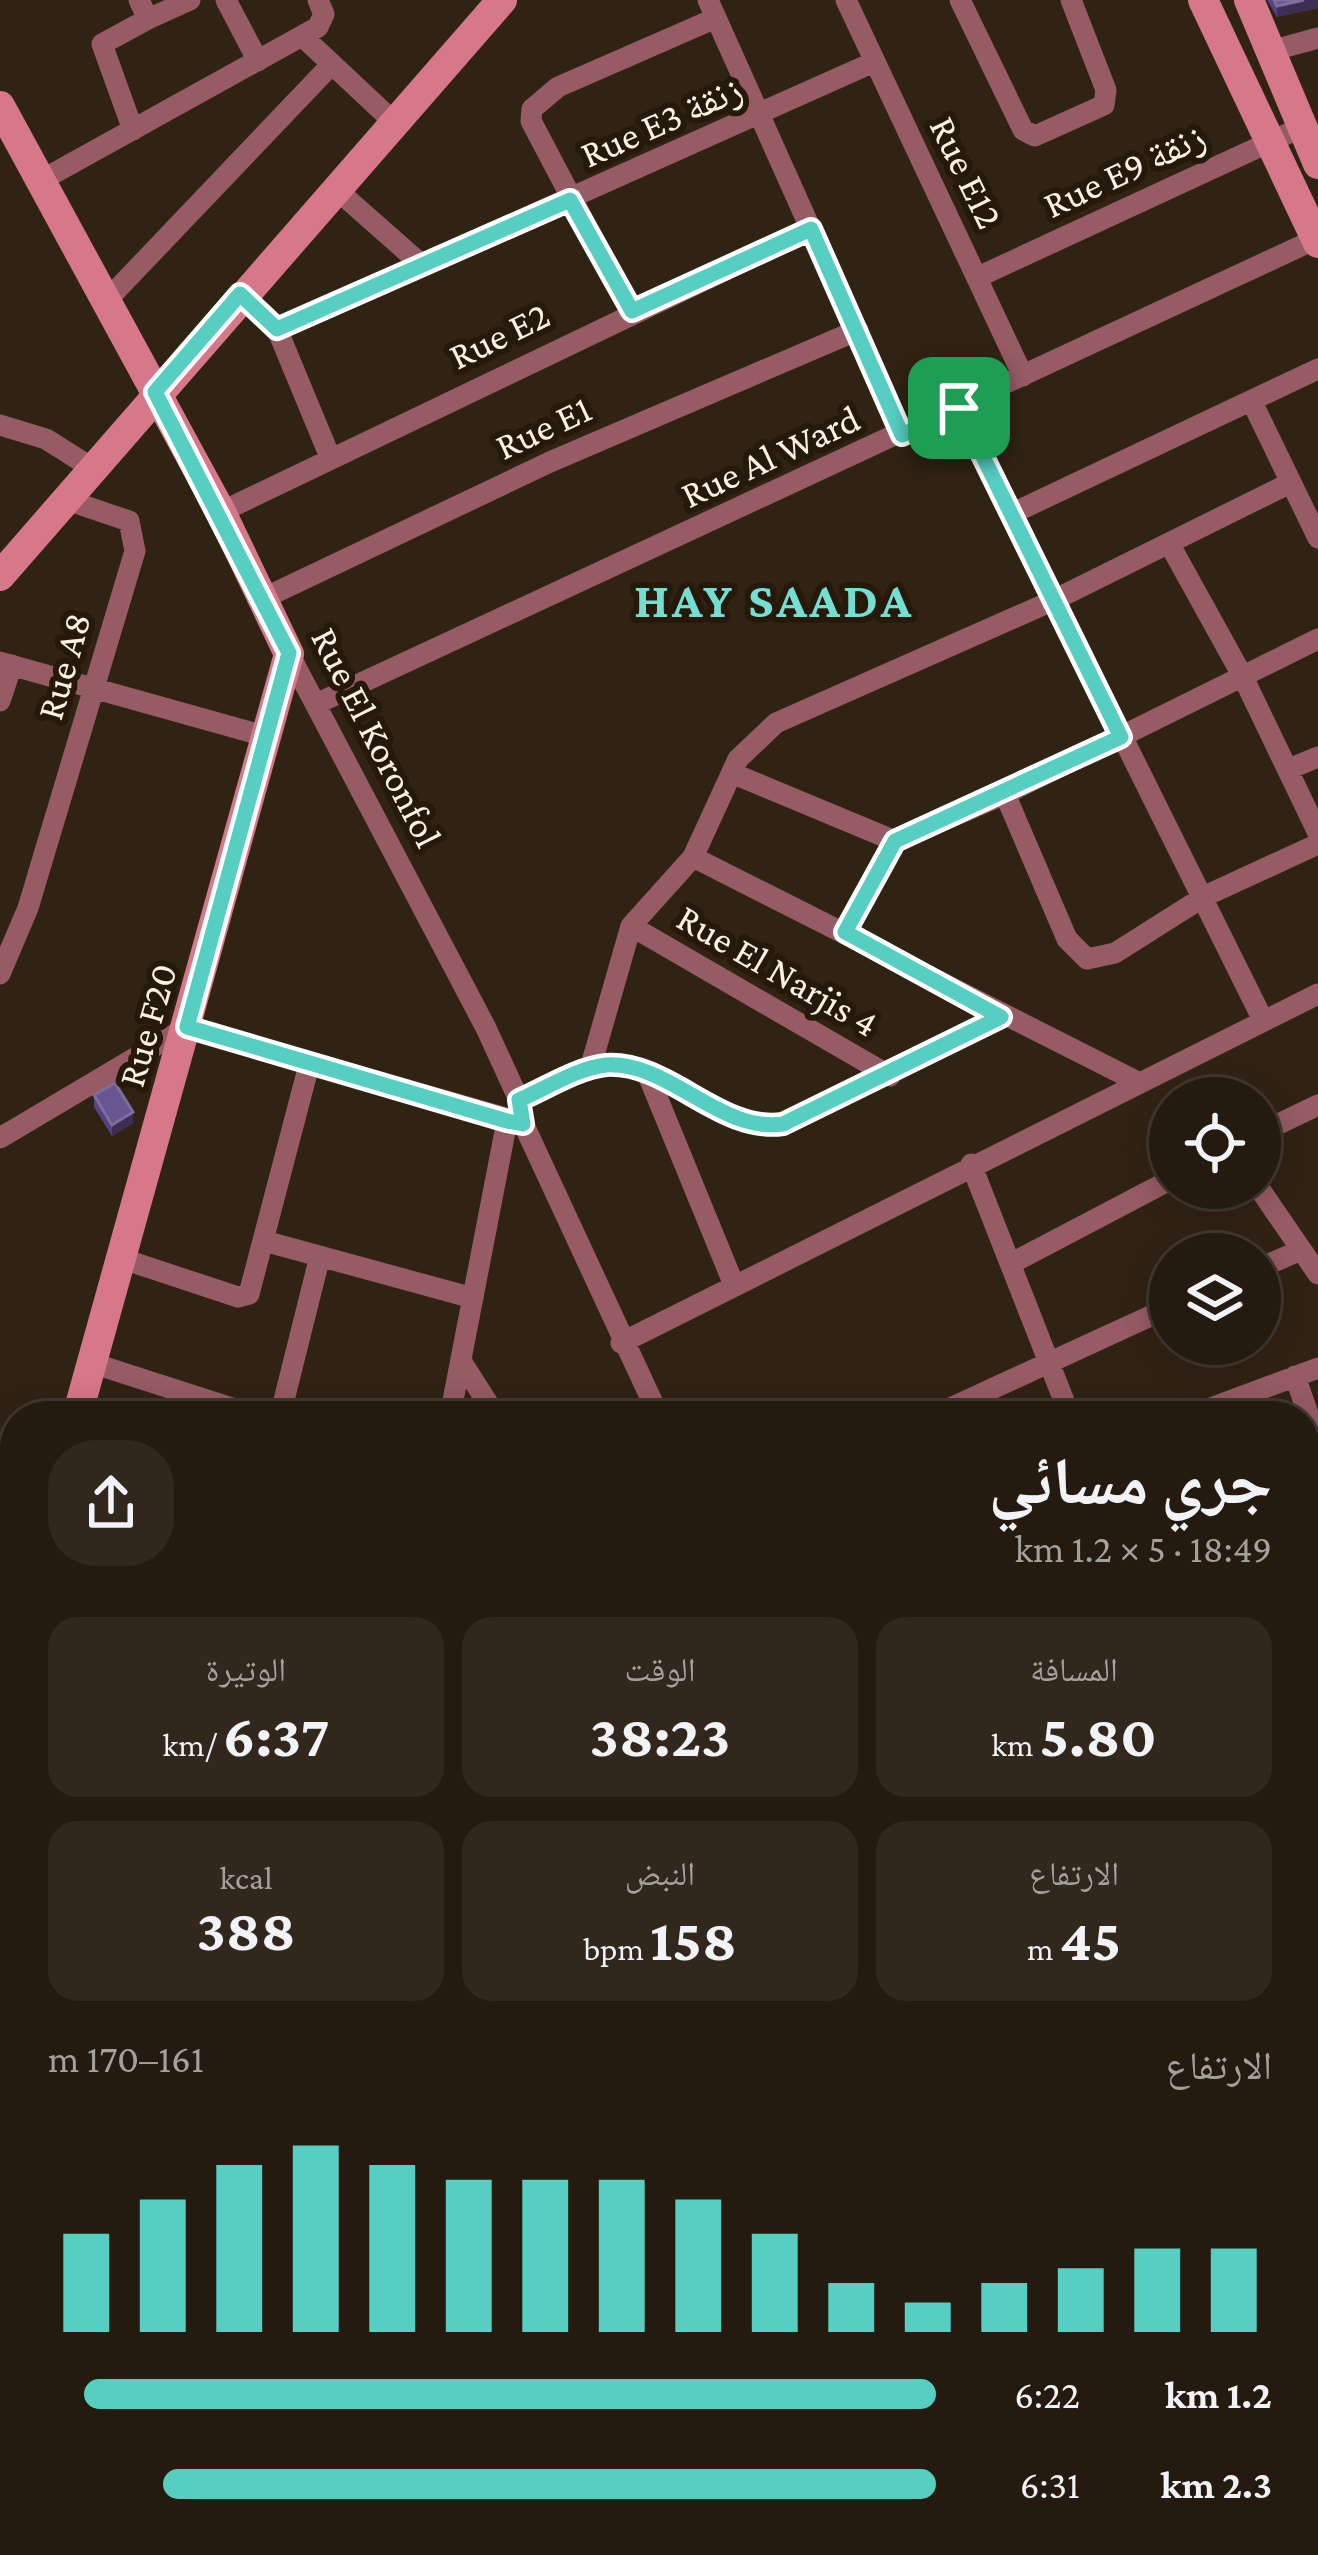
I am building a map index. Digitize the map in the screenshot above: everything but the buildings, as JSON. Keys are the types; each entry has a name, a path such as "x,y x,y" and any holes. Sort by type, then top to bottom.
{"street":[{"path":"133,130 102,44 144,10 190,0"},
{"path":"226,0 257,61"},
{"path":"40,181 302,37 322,21 318,0"},
{"path":"1,574 13,542 67,500 240,294 397,125 502,0"},
{"name":"Rue E12","path":"846,0 1023,376"},
{"path":"960,0 1016,117 1035,136 1097,111 1106,98 1071,0"},
{"path":"1203,0 1267,144 1317,240"},
{"path":"1249,0 1318,164"},
{"path":"632,311 570,200 531,121 532,109 558,87 712,9 902,435"},
{"path":"302,37 397,125"},
{"path":"1267,52 1318,38"},
{"name":"Rue E3 زنقة","path":"277,329 760,117 874,62"},
{"path":"107,300 332,64"},
{"name":"Rue El Koronfol","path":"0,106 221,512 519,1100 515,1122 651,1401"},
{"name":"Rue E9 زنقة","path":"978,277 1300,128"},
{"path":"338,190 422,265"},
{"name":"Rue E2","path":"221,512 811,229"},
{"name":"Rue Al Ward","path":"316,704 1317,240"},
{"path":"240,294 277,329 330,457"},
{"name":"Rue E1","path":"262,599 550,462 858,330"},
{"path":"1011,514 1318,368"},
{"path":"1252,402 1318,538"},
{"path":"959,408 1263,1020"},
{"path":"0,425 46,439 92,468"},
{"path":"519,1100 590,1069 631,926 693,857 738,759 776,723 1052,602 1290,484"},
{"name":"Rue A8","path":"0,974 28,908 135,551 132,526 122,517 67,500"},
{"path":"1170,544 1243,677 1318,833"},
{"path":"845,932 895,841 1005,794 1318,639"},
{"name":"Rue F20","path":"81,1401 289,653"},
{"path":"0,701 6,663 268,737"},
{"path":"1289,769 1318,757"},
{"path":"734,774 895,841"},
{"path":"1005,794 1067,939 1080,955 1095,959 1114,953 1205,896 1318,844"},
{"path":"693,857 1001,1017 1136,1081"},
{"name":"Rue El Narjis 4","path":"631,926 890,1076"},
{"path":"621,1342 971,1163 1318,994"},
{"name":"Rue El Narjis 4","path":"590,1069 618,1065 766,1126 890,1076 1001,1017"},
{"path":"0,1138 187,1027 515,1122 453,1401"},
{"path":"123,1259 243,1297 249,1294 309,1065"},
{"path":"648,1076 734,1285"},
{"path":"1281,1123 1318,1105"},
{"path":"971,1163 1065,1401"},
{"path":"1012,1263 1149,1191"},
{"path":"1273,1209 1318,1274"},
{"path":"264,1240 473,1298"},
{"path":"1281,1259 1301,1250"},
{"path":"284,1401 320,1256"},
{"path":"964,1401 1149,1316"},
{"path":"461,1360 487,1401"},
{"path":"92,1363 181,1401"},
{"path":"1229,1401 1318,1368"},
{"path":"1295,1376 1304,1401"}],"district":[{"name":"HAY SAADA","path":"774,599"}],"route":[{"path":"570,200 632,311 811,229 902,435 959,408 1121,737 895,841 845,932 1001,1017 890,1076 783,1124 766,1126 618,1065 590,1069 519,1100 523,1124 187,1027 289,653 221,512 155,392 240,294 277,329 570,200"}]}
